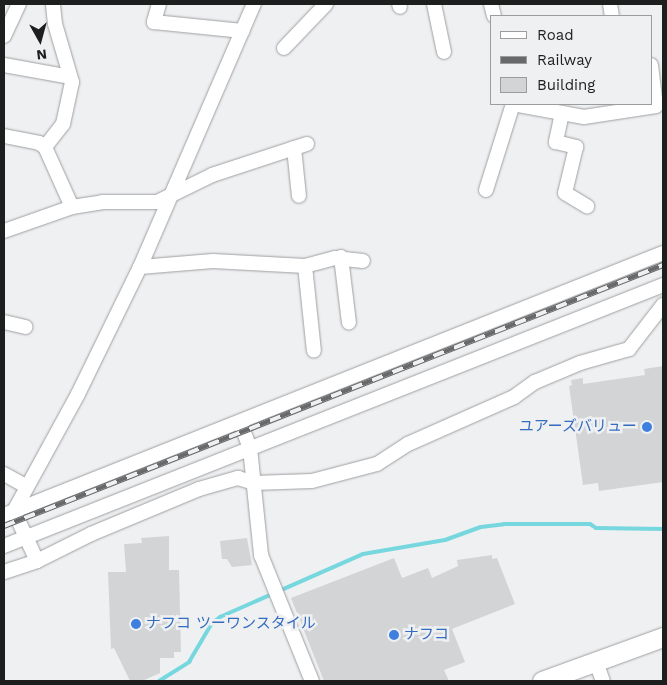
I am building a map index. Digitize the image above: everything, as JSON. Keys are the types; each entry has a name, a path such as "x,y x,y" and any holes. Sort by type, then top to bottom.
{"main road":[{"path":"542,681 663,637"}],"street":[{"path":"4,36 19,4"},
{"path":"45,146 56,136 69,108 70,77 55,24 53,4"},
{"path":"159,4 154,22 242,31"},
{"path":"9,513 27,487 78,394 140,267 173,195 254,4"},
{"path":"284,48 326,4"},
{"path":"434,4 444,52"},
{"path":"4,65 70,77"},
{"path":"518,105 562,113 656,106 652,73"},
{"path":"486,190 513,105"},
{"path":"562,113 556,142 576,147 565,193 587,206"},
{"path":"4,136 39,142 45,146 72,207"},
{"path":"4,231 72,207 102,202 157,202 212,176 300,146 299,196"},
{"path":"9,513 663,253"},
{"path":"140,267 213,261 305,266 341,258 363,261"},
{"path":"341,258 349,323"},
{"path":"305,266 314,351"},
{"path":"4,546 663,285"},
{"path":"4,572 37,561 91,534 199,489 238,478 254,484 312,482 377,464 408,444 514,397 535,382 580,364 629,349 663,305"},
{"path":"4,322 25,327"},
{"path":"240,422 250,448 261,555 312,681"},
{"path":"4,474 27,487"},
{"path":"9,513 26,537 37,561"},
{"path":"596,662 603,681"}],"building":[{"path":"663,366 663,482 599,491 598,483 583,485 569,386 572,385 571,380 583,378 583,384 645,375 644,369"},
{"path":"169,536 169,570 179,570 181,652 174,652 174,658 160,658 160,673 142,681 130,681 114,648 111,649 108,572 126,572 124,544 142,543 141,538"},
{"path":"247,538 252,565 232,567 227,559 222,559 220,541"},
{"path":"492,555 492,559 497,558 515,604 452,629 465,662 444,670 449,681 324,681 291,598 394,558 402,578 428,568 432,578 458,566 457,560"}],"waterway":[{"path":"159,681 189,662 212,623 220,617 363,554 445,540 481,527 504,524 590,524 596,528 663,529"}],"railway":[{"path":"4,526 663,265"}],"place":[{"name":"ユアーズバリュー","path":"647,427"},
{"name":"ナフコ ツーワンスタイル","path":"136,624"},
{"name":"ナフコ","path":"394,635"}]}
